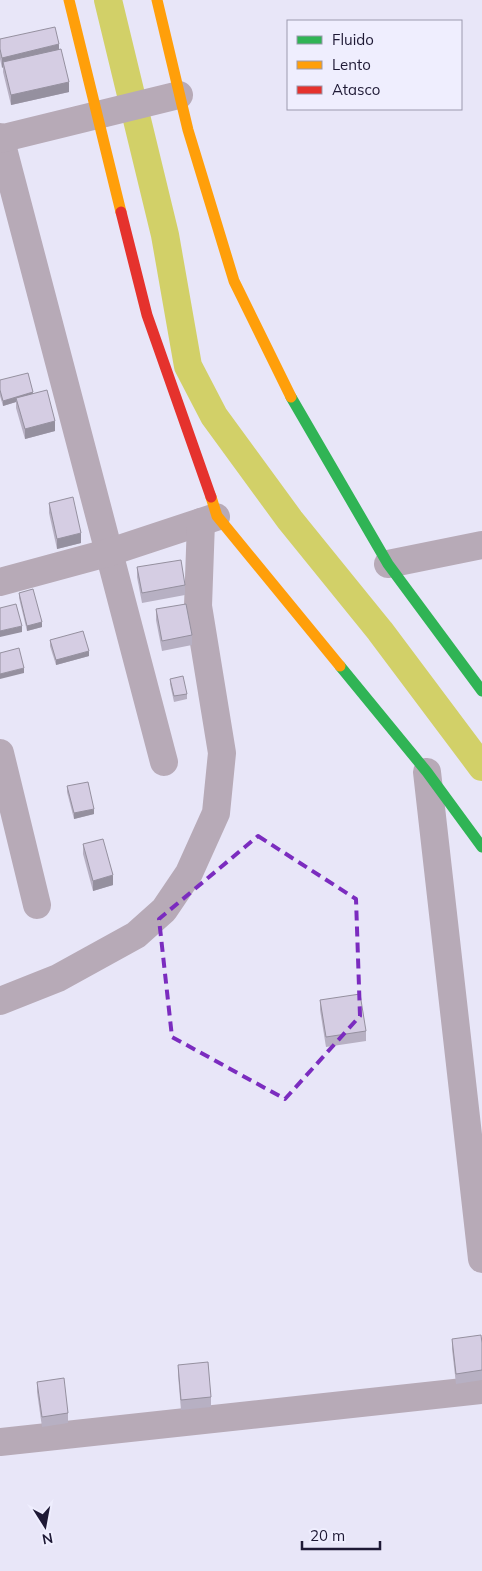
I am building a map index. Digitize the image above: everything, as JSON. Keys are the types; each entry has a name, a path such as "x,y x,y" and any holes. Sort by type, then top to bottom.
{"street":[{"path":"70,0 96,115 146,316 209,519 427,772 482,847"},
{"path":"157,0 167,98 188,130 234,281 297,410 388,564 482,691"},
{"path":"164,762 107,553 0,138 167,98"},
{"path":"0,582 107,553 209,519"},
{"path":"0,1001 58,978 136,935 164,910 189,873 216,813 222,753 198,606 209,519"},
{"path":"388,564 482,545"},
{"path":"0,754 37,905"},
{"path":"427,772 482,1258"},
{"path":"0,1442 482,1390"}],"highlighted area":[{"path":"258,836 356,899 360,1016 285,1099 172,1037 159,919"}],"building":[{"path":"55,27 59,44 2,58 0,39"},
{"path":"61,49 69,82 11,95 3,62"},
{"path":"28,373 33,392 3,401 0,380"},
{"path":"47,390 55,421 25,429 16,398"},
{"path":"73,497 81,533 57,539 49,503"},
{"path":"181,560 185,585 142,593 137,567"},
{"path":"33,589 42,622 27,626 19,593"},
{"path":"16,604 22,626 0,631 0,608"},
{"path":"186,604 192,635 162,641 156,609"},
{"path":"83,631 89,651 56,660 50,640"},
{"path":"19,648 24,668 0,674 0,653"},
{"path":"183,676 187,694 174,696 170,679"},
{"path":"88,782 94,809 74,813 67,786"},
{"path":"103,839 113,875 93,881 83,844"},
{"path":"360,994 366,1031 326,1037 320,1000"},
{"path":"481,1335 482,1370 456,1374 452,1339"},
{"path":"208,1362 211,1397 181,1400 178,1365"},
{"path":"64,1378 68,1413 42,1417 37,1382"}],"waterway":[{"path":"108,0 165,235 188,366 214,416 290,520 380,631 482,767"}],"traffic: fast":[{"path":"291,397 388,564 482,691"},
{"path":"340,666 427,772 482,847"}],"traffic: slow":[{"path":"69,0 121,212"},
{"path":"157,0 188,130 234,281 291,397"},
{"path":"211,497 217,516 340,666"}],"traffic: jam":[{"path":"121,212 147,315 211,497"}]}
